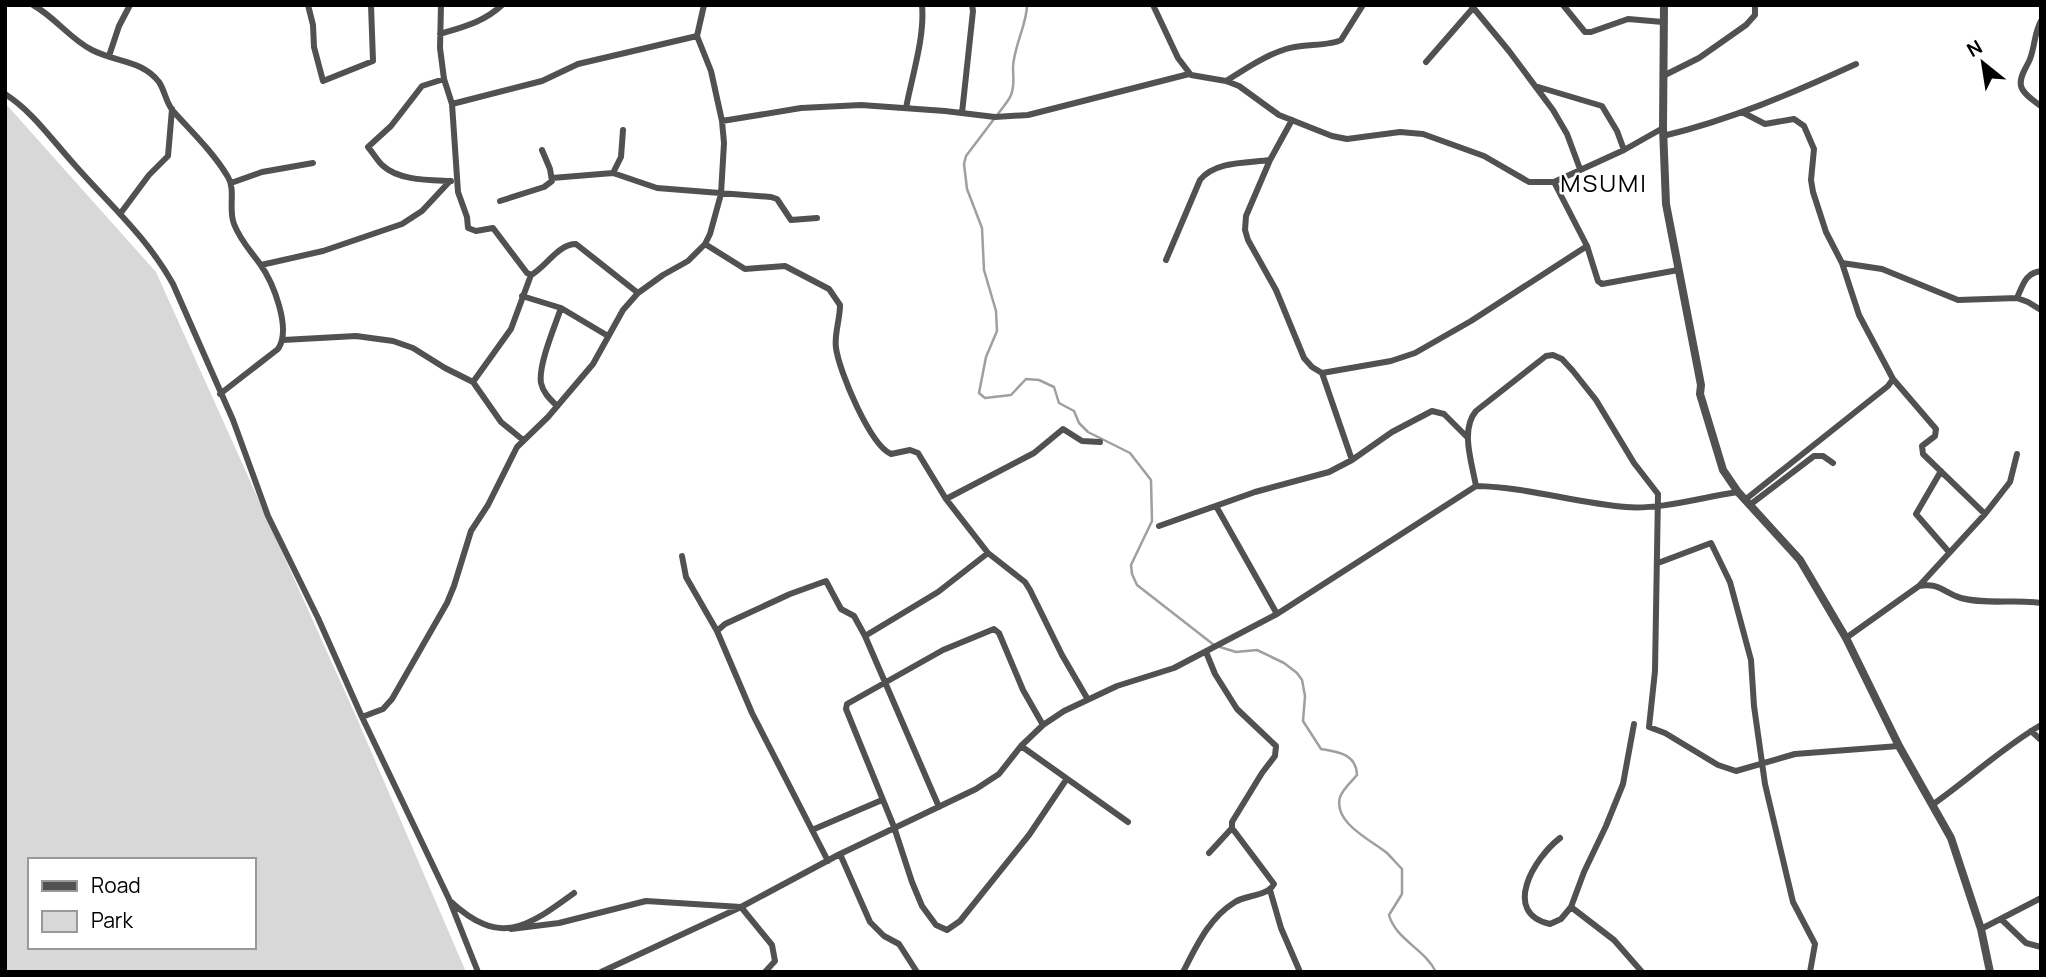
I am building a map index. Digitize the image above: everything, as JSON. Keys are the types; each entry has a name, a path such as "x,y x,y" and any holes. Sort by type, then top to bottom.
{"street":[{"path":"33,5 80,44 140,65 158,82 172,109 190,127 230,183 233,221 245,246 261,265 281,313 283,341 278,349 219,394"},
{"path":"108,56 130,5"},
{"path":"308,5 313,25 314,47 323,81 373,61 371,5"},
{"path":"440,5 444,79 452,104 453,181 468,228 477,231 493,228 531,275"},
{"path":"440,34 490,16 502,5"},
{"path":"362,717 383,709 392,699 447,603 471,531 488,505 517,447 593,364 623,310 638,293 688,261 705,244 715,219 724,167 722,121 711,71 697,36 704,5"},
{"path":"906,108 921,35 922,5"},
{"path":"962,113 972,5"},
{"path":"1153,5 1178,58 1193,76 1226,80 1239,86 1279,115 1332,136 1347,139 1400,132 1423,134 1484,156 1529,182 1554,182 1663,132 1742,112 1856,64"},
{"path":"1226,80 1269,55 1288,48 1336,43 1341,40 1363,5"},
{"path":"1563,5 1585,32 1628,19 1663,22"},
{"path":"1664,5 1663,132 1666,204 1701,385 1700,394 1723,470 1738,492 1800,560 1846,638 1899,746 1951,838 1981,929 1990,972"},
{"path":"1663,76 1699,58 1746,25 1755,15 1755,5"},
{"path":"1426,62 1472,7 1561,122 1580,169"},
{"path":"2041,21 2035,32 2033,50 2021,85 2041,106"},
{"path":"452,104 542,81 578,64 697,36"},
{"path":"722,121 801,108 860,105 995,117 1028,115 1189,74"},
{"path":"444,79 422,86 391,126 368,147 384,167 397,173 423,180 453,181"},
{"path":"1535,86 1602,106 1617,131 1624,150"},
{"path":"5,94 34,119 151,248 173,284 219,394 233,420 268,516 449,899 478,972"},
{"path":"120,214 149,175 168,156 172,109"},
{"path":"1742,112 1760,123 1771,125 1794,119 1804,126 1814,149 1811,180 1813,192 1826,232 1842,263 1859,315 1893,379 1936,429 1935,436 1922,446 1922,450 1985,514"},
{"path":"1292,120 1270,160 1246,216 1245,230 1276,290 1304,358 1312,368 1322,373 1391,361 1415,353 1471,321 1587,246"},
{"path":"613,173 621,157 623,130"},
{"path":"542,150 552,178"},
{"path":"1166,260 1200,180 1207,172 1217,167 1270,160"},
{"path":"230,183 261,172 313,163"},
{"path":"500,201 544,187 552,178 613,173 657,188 771,197 777,200 792,220 817,218"},
{"path":"261,265 323,251 402,224 422,211 453,181"},
{"path":"1554,182 1587,246 1598,281 1602,284 1678,270"},
{"path":"473,382 511,330 531,275 571,243 576,244 638,293"},
{"path":"705,244 745,269 785,266 829,289 840,305 836,352 860,414 887,453 913,450 918,453 946,499 988,553 1025,582 1087,698"},
{"path":"1842,263 1882,269 1958,300 2017,298 2041,310"},
{"path":"2017,298 2024,279 2031,272 2041,271"},
{"path":"522,296 561,308 608,336"},
{"path":"557,406 545,393 541,382 561,308"},
{"path":"283,341 356,336 393,341 413,348 473,382 501,422 523,440"},
{"path":"1476,486 1467,428 1470,418 1546,356 1553,355 1562,359 1609,419 1634,463 1658,494 1655,671 1648,727 1665,733 1718,765 1736,771 1795,754 1899,746"},
{"path":"1322,373 1352,460"},
{"path":"1749,502 1893,379"},
{"path":"1159,526 1255,492 1329,472 1352,460 1392,432 1432,411 1444,414 1468,438"},
{"path":"946,499 1034,453 1063,429 1082,441 1100,442"},
{"path":"1846,638 1919,586 1985,514 2010,482 2017,454"},
{"path":"1749,502 1814,456 1823,456 1833,463"},
{"path":"1941,471 1916,514 1949,552"},
{"path":"601,972 741,907 840,854 990,781 1043,725 1087,698 1174,668 1277,614 1476,486 1628,508 1656,507 1698,497 1738,492"},
{"path":"1216,506 1277,614"},
{"path":"1658,562 1708,543 1712,545 1730,582 1751,660 1762,763 1793,902 1815,944 1810,972"},
{"path":"865,636 921,604 988,553"},
{"path":"682,556 686,577 717,631 752,713 828,861"},
{"path":"717,631 736,619 824,580 841,609 854,616 865,636 939,807"},
{"path":"1919,586 1931,584 1959,597 1976,600 2041,603"},
{"path":"1043,725 1023,690 999,633 994,629 943,649 853,699 846,709 894,827 922,906 936,925 947,929 960,921 1006,865 1066,780"},
{"path":"1183,972 1210,923 1221,911 1239,900 1270,890 1274,884 1232,828 1232,822 1277,751 1272,741 1237,709 1215,674 1207,651"},
{"path":"1560,838 1546,849 1534,865 1524,893 1528,909 1539,922 1550,925 1561,919 1571,907 1623,784 1634,724"},
{"path":"1932,805 2041,726"},
{"path":"2031,731 2041,740"},
{"path":"1021,746 1128,822"},
{"path":"812,830 883,800"},
{"path":"1209,853 1232,828"},
{"path":"840,854 870,922 884,936 899,944 917,972"},
{"path":"1270,890 1281,928 1300,972"},
{"path":"511,929 551,909 574,893"},
{"path":"1981,929 2041,898"},
{"path":"449,899 463,913 482,924 504,930 559,923 646,901 741,907 772,945 775,961 765,972"},
{"path":"1571,907 1614,940 1642,972"},
{"path":"2001,919 2026,943 2041,947"}],"green space":[{"path":"5,103 156,272 355,714 466,972 5,972"}],"waterway":[{"path":"998,114 1012,91 1014,59 1027,5"},
{"path":"994,119 966,156 964,164 967,189 982,228 984,270 996,311 997,331 986,357 979,393 985,398 1011,395 1026,379 1039,380 1054,387 1059,403 1074,411 1079,423 1088,432 1130,453 1151,480 1152,521 1131,565 1132,574 1137,585 1214,645"},
{"path":"1220,647 1236,652 1257,650 1284,663 1302,680 1305,696 1303,721 1321,749 1345,755 1356,768 1357,775 1340,797 1342,815 1355,830 1387,853 1402,869 1402,894 1389,915 1398,931 1425,957 1436,972"}],"district":[{"name":"MSUMI","path":"1604,182"}]}
